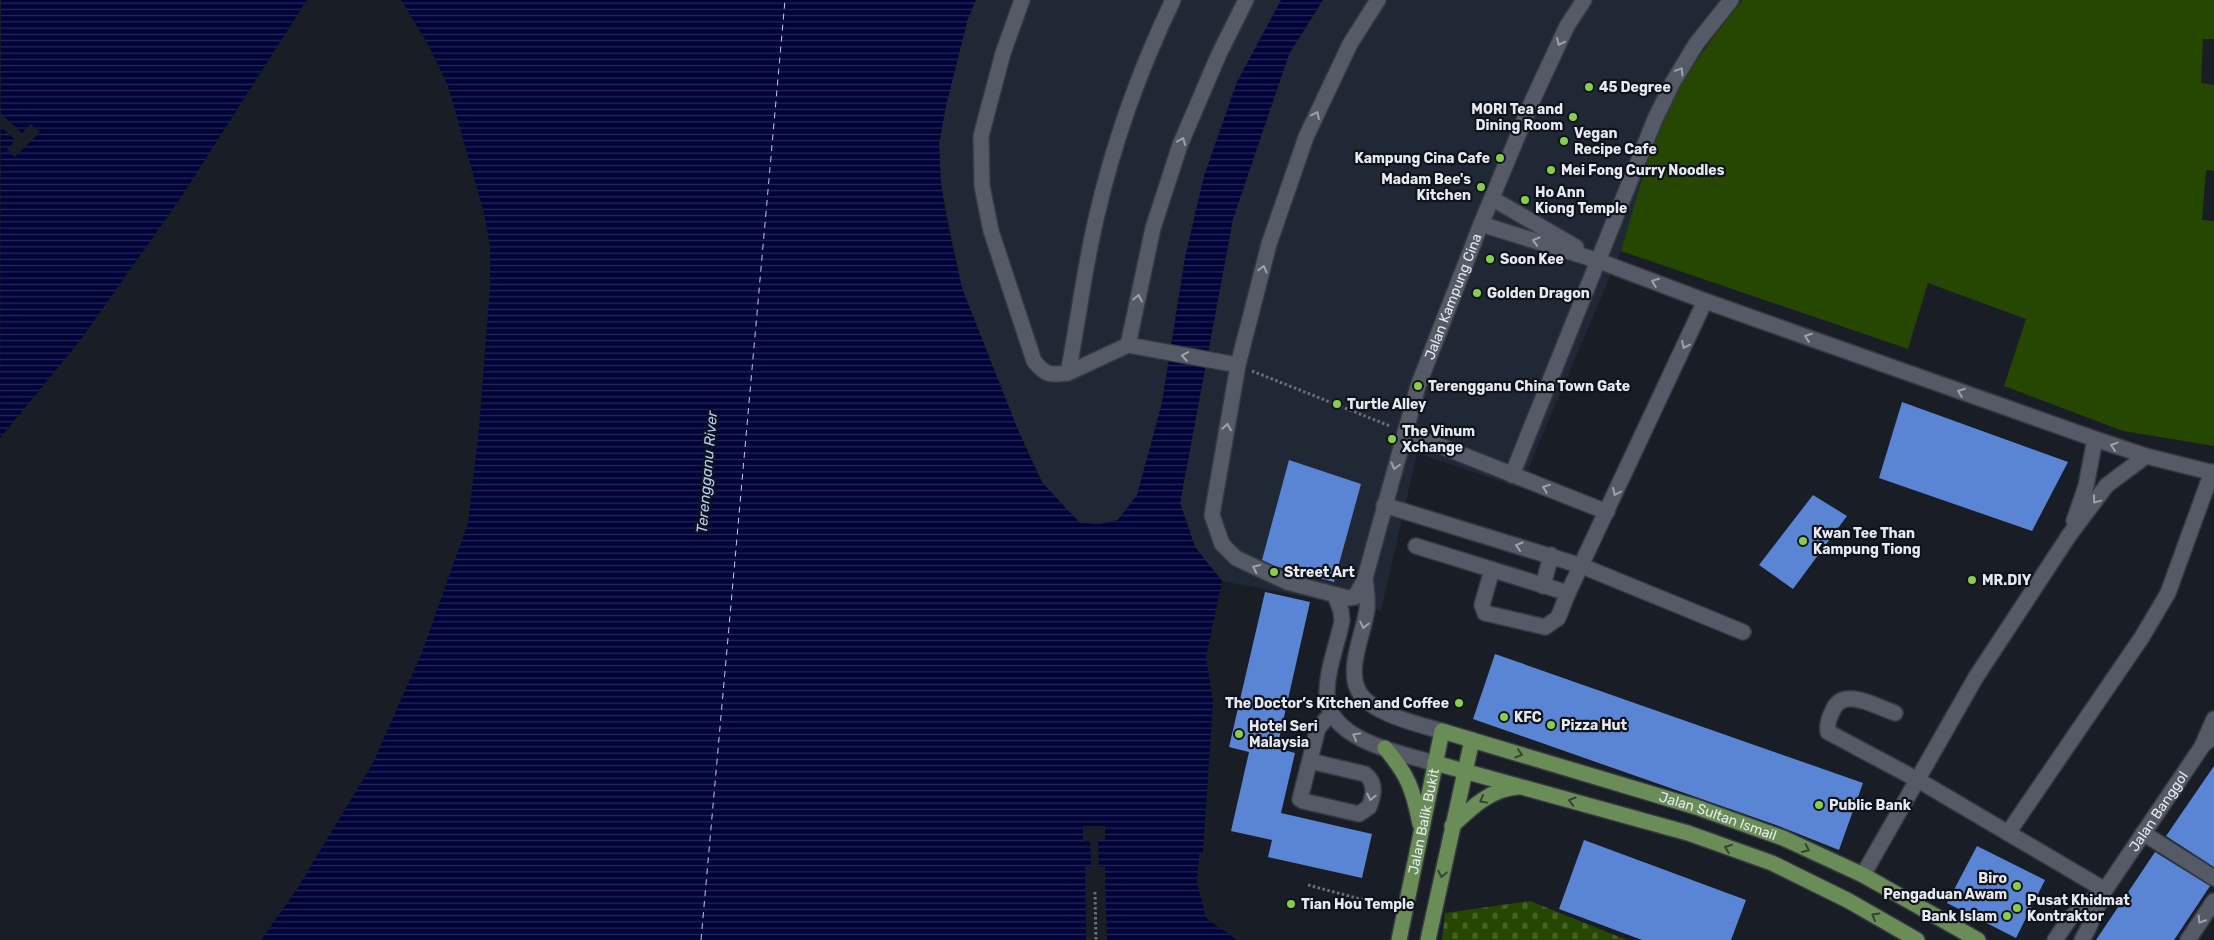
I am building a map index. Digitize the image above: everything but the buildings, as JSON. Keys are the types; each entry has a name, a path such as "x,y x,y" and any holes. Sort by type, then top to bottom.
{"main road":[{"name":"Jalan Sultan Ismail","path":"1442,731 1696,806 1783,838 1863,876 1978,940"},
{"name":"Jalan Balik Bukit","path":"1399,940 1442,731"},
{"path":"1428,940 1472,740"},
{"path":"1385,748 1402,768 1410,782 1421,830"},
{"name":"Jalan Sultan Ismail","path":"1435,763 1688,833 1772,863 1849,901 1917,940"},
{"path":"1452,826 1476,804 1505,788 1521,787"}],"street":[{"path":"1022,0 1003,53 981,136 982,186 991,231 1034,361 1039,368 1050,375 1068,374 1128,345 1238,365"},
{"path":"1068,374 1096,219 1122,124 1161,24 1173,0"},
{"path":"1128,345 1153,228 1180,145 1219,54 1246,0"},
{"path":"1365,578 1355,597 1348,598 1279,578 1236,558 1222,544 1212,515 1238,365 1269,244 1306,137 1350,44 1378,0"},
{"name":"Jalan Kampung Cina","path":"1442,731 1410,722 1382,710 1362,696 1356,683 1355,666 1367,607 1365,578 1418,386 1481,224 1534,97 1567,26 1584,0"},
{"path":"1512,475 1652,128 1673,82 1696,44 1731,0"},
{"path":"1493,199 1599,260"},
{"path":"1481,224 1599,260 1706,301 2095,439 2146,456 2213,472 2168,593 2142,637 2008,834"},
{"path":"1492,570 1482,605 1485,613 1545,628 1558,618 1568,593 1706,301"},
{"path":"1405,432 1607,512"},
{"path":"2070,534 2086,486 2095,439"},
{"path":"1863,876 1976,677 2070,534 2107,485 2146,456"},
{"path":"1384,505 1551,555 1743,632"},
{"path":"1416,546 1568,593"},
{"path":"1543,586 1551,555"},
{"path":"1335,595 1341,610 1342,621 1328,684 1327,698 1331,714 1342,728 1362,739 1435,763"},
{"path":"1895,713 1850,697 1840,700 1835,705 1827,722 1828,732 1918,780 2105,890"},
{"path":"1310,761 1365,774 1369,777 1373,789 1369,807 1359,814 1300,799 1318,728 1331,714"},
{"name":"Jalan Banggol","path":"2082,940 2105,890 2143,832 2208,741 2214,719"},
{"path":"2143,832 2214,878"},
{"name":"Jalan Banggol","path":"2055,940 2070,918 2105,890"},
{"path":"2188,940 2214,902"}],"path":[{"path":"1238,365 1405,432"},
{"path":"1308,885 1405,910"},
{"path":"1095,892 1096,940"}],"shaded area":[{"path":"976,0 1281,0 1237,82 1204,176 1185,258 1162,403 1137,495 1118,520 1100,524 1080,523 1043,483 1004,399 962,288 941,185 939,144 946,106 968,18"},
{"path":"1323,0 1743,0 1714,35 1684,81 1657,134 1621,251 1520,488 1417,453 1381,611 1222,581 1195,547 1180,503 1233,219 1289,54"}],"green space":[{"path":"1743,0 2214,0 2214,39 2203,39 2201,83 2214,85 2214,171 2206,170 2202,220 2214,221 2214,446 2123,431 2004,386 2026,319 1928,283 1908,349 1621,251 1647,163 1665,116 1684,80 1718,31"},
{"path":"1530,901 1627,940 1442,940 1445,913"}],"water":[{"path":"1,0 307,0 180,199 79,342 0,438"},
{"name":"Terengganu River","path":"401,0 976,0 968,18 946,106 939,144 941,185 962,288 1020,435 1042,483 1080,523 1100,524 1118,520 1137,495 1162,403 1185,258 1204,176 1237,82 1281,0 1323,0 1289,54 1233,219 1180,503 1195,547 1222,581 1206,657 1213,702 1203,852 1199,855 1197,882 1206,918 1237,940 261,940 297,889 373,763 422,652 468,523 479,429 490,287 490,247 484,213 448,86 429,46"}],"pier":[{"path":"0,113 22,133 31,124 40,132 15,157 7,150 15,140 0,126"},
{"path":"1083,826 1105,826 1105,840 1098,840 1099,867 1105,867 1107,940 1086,940 1085,867 1091,866 1090,841 1083,841"}],"ferry route":[{"path":"701,940 785,0"}],"place":[{"name":"45 Degree","path":"1589,87"},
{"name":"MORI Tea and Dining Room","path":"1573,117"},
{"name":"Vegan Recipe Cafe","path":"1564,141"},
{"name":"Kampung Cina Cafe","path":"1500,158"},
{"name":"Mei Fong Curry Noodles","path":"1551,170"},
{"name":"Madam Bee's Kitchen","path":"1481,187"},
{"name":"Ho Ann Kiong Temple","path":"1525,200"},
{"name":"Soon Kee","path":"1490,259"},
{"name":"Golden Dragon","path":"1477,293"},
{"name":"Terengganu China Town Gate","path":"1418,386"},
{"name":"Turtle Alley","path":"1337,404"},
{"name":"The Vinum Xchange","path":"1392,439"},
{"name":"Kwan Tee Than Kampung Tiong","path":"1803,541"},
{"name":"Street Art","path":"1274,572"},
{"name":"MR.DIY","path":"1972,580"},
{"name":"The Doctor’s Kitchen and Coffee","path":"1459,703"},
{"name":"KFC","path":"1504,717"},
{"name":"Pizza Hut","path":"1551,725"},
{"name":"Hotel Seri Malaysia","path":"1239,734"},
{"name":"Public Bank","path":"1819,805"},
{"name":"Biro Pengaduan Awam","path":"2017,886"},
{"name":"Tian Hou Temple","path":"1291,904"},
{"name":"Pusat Khidmat Kontraktor","path":"2017,908"},
{"name":"Bank Islam","path":"2007,916"}]}
